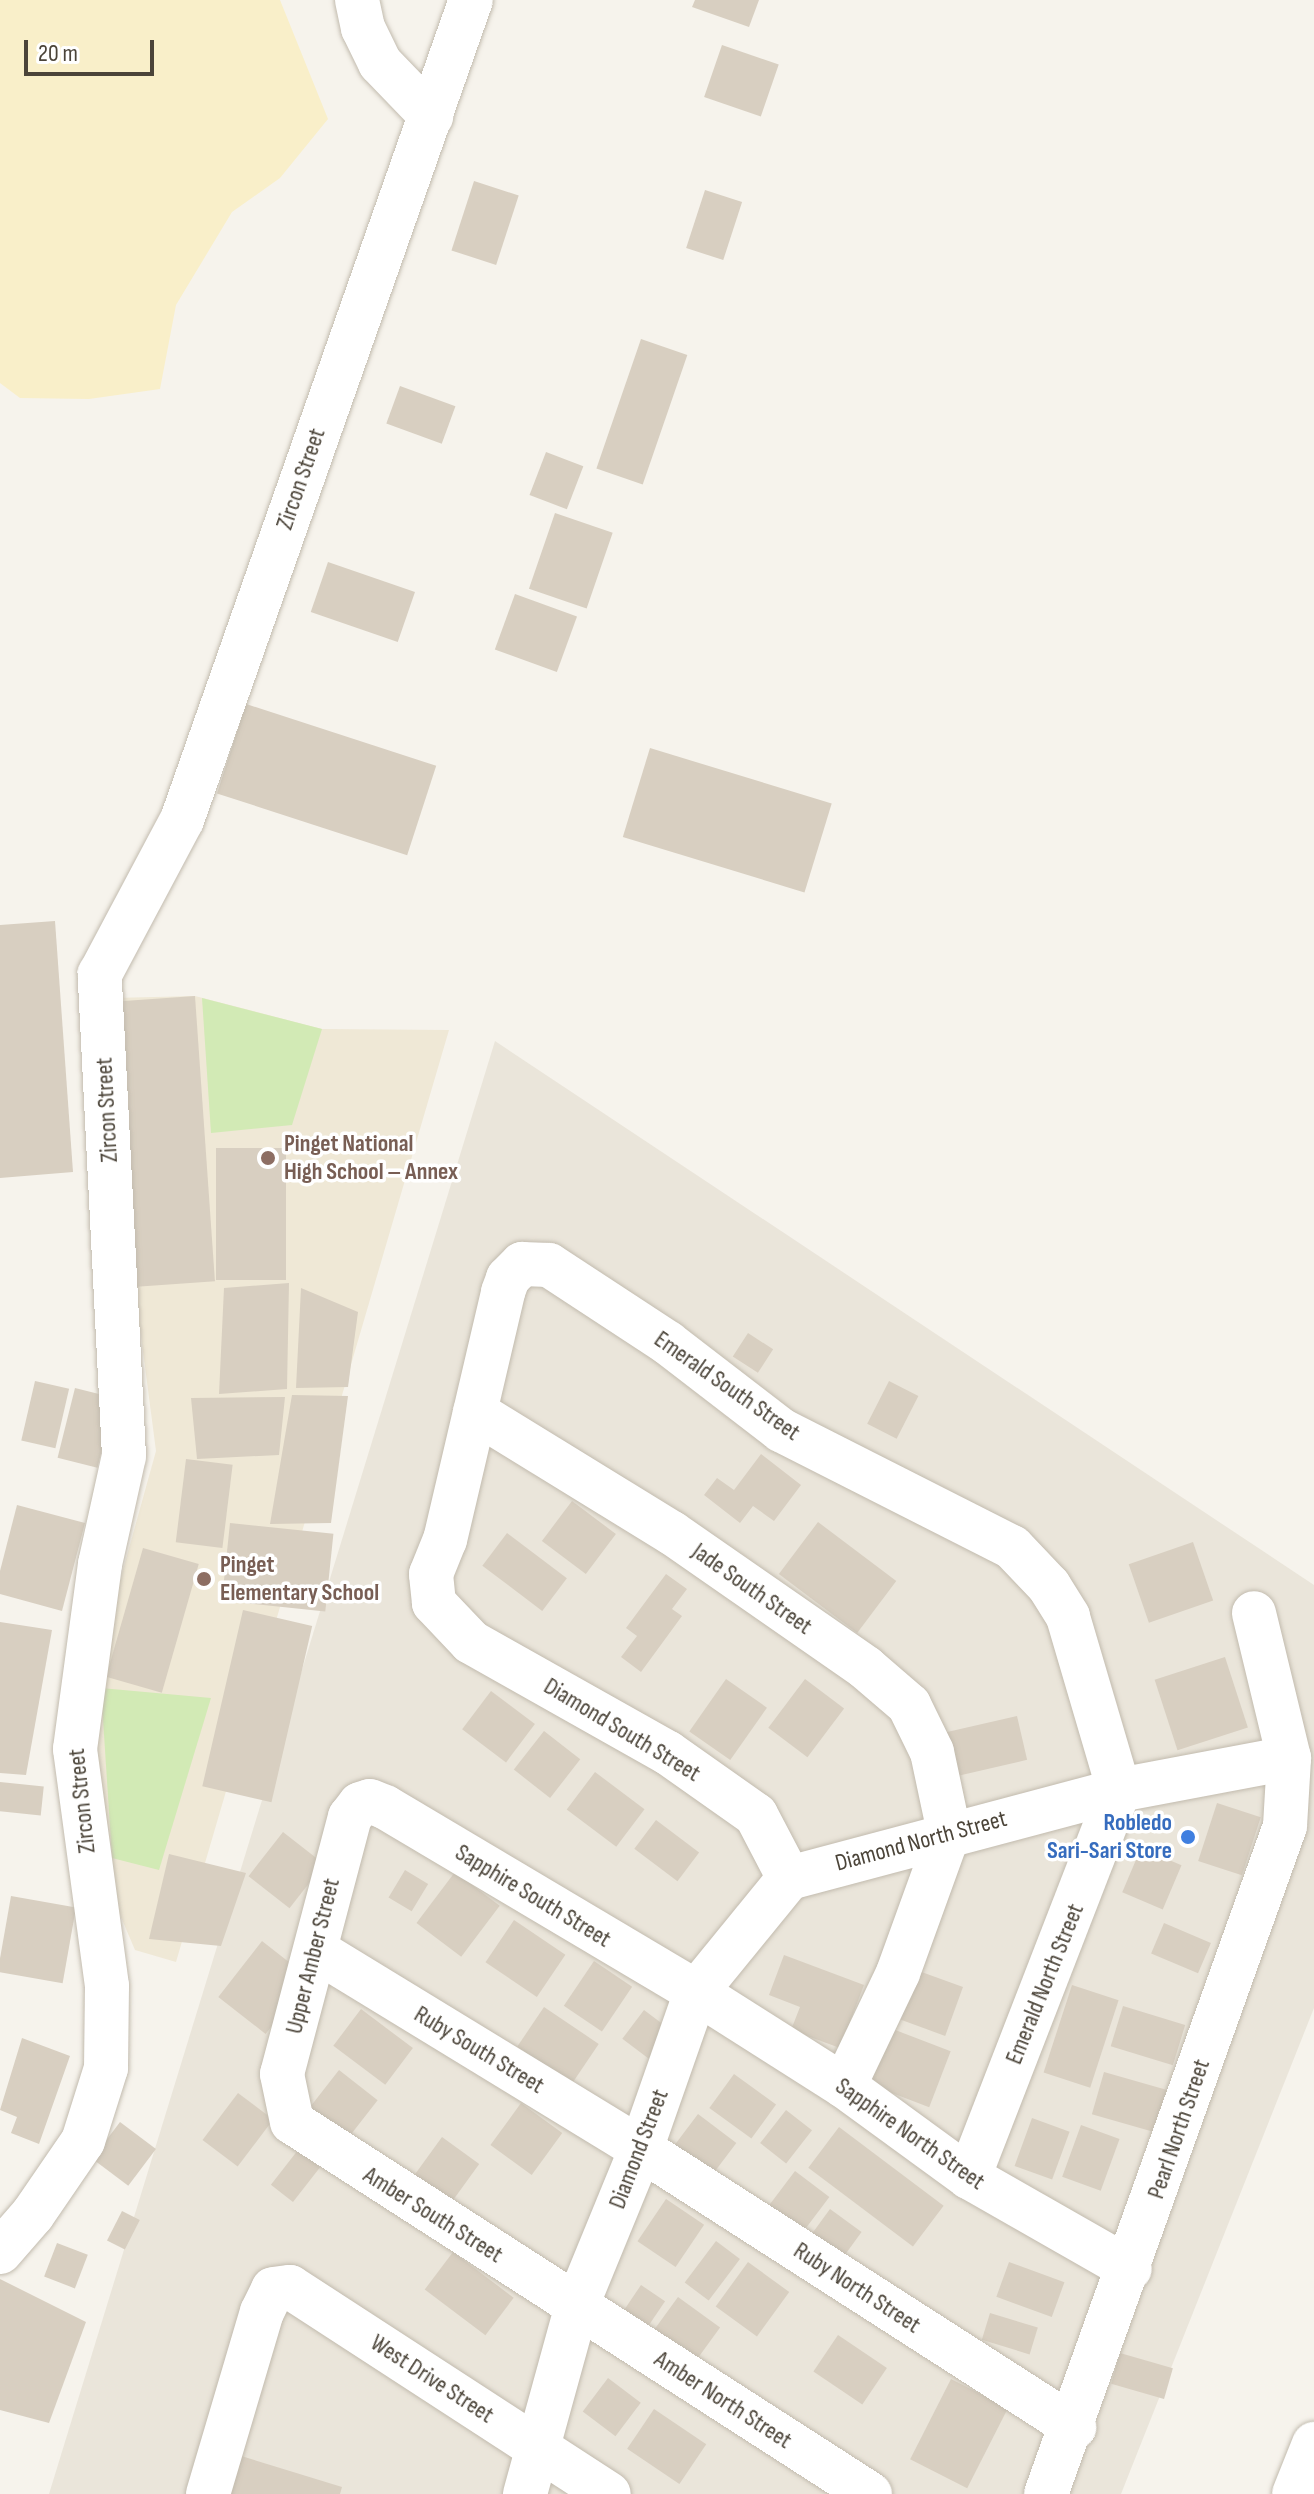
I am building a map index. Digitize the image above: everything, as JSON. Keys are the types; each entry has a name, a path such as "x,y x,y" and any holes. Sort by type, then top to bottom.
{"street":[{"path":"357,0 363,28 380,63 431,116"},
{"name":"Zircon Street","path":"0,2252 33,2214 83,2141 106,2068 107,1986 75,1749 100,1564 124,1456 100,974 182,820 471,0"},
{"name":"Emerald South Street","path":"434,1603 431,1574 445,1540 508,1278 522,1264 549,1265 668,1343 781,1430 1012,1547 1049,1586 1068,1617 1119,1790"},
{"name":"Jade South Street","path":"475,1412 672,1533 866,1668 909,1705 932,1752 949,1832"},
{"name":"Diamond South Street","path":"434,1603 471,1642 668,1753 756,1815 789,1878"},
{"name":"Pearl North Street","path":"1046,2494 1074,2427 1285,1826 1289,1758 1254,1613"},
{"name":"Diamond North Street","path":"789,1878 949,1832 1119,1790 1289,1758"},
{"name":"Emerald North Street","path":"969,2177 1119,1790"},
{"name":"Upper Amber Street","path":"292,2122 282,2074 350,1817 360,1804 370,1801"},
{"name":"Sapphire South Street","path":"370,1801 696,1992"},
{"path":"844,2086 898,1973 949,1832"},
{"name":"Diamond Street","path":"525,2494 577,2305 641,2149 696,1992 789,1878"},
{"name":"Ruby South Street","path":"317,1951 641,2149"},
{"name":"Sapphire North Street","path":"696,1992 844,2086 969,2177 1130,2269"},
{"name":"Amber South Street","path":"292,2122 577,2305"},
{"name":"Ruby North Street","path":"641,2149 1074,2427"},
{"name":"West Drive Street","path":"208,2494 262,2312 273,2289 290,2287 609,2494"},
{"name":"Amber North Street","path":"577,2305 870,2494"},
{"path":"1294,2494 1314,2444"}],"shaded area":[{"path":"195,996 322,1029 449,1030 176,1962 135,1950 112,1896 85,1707 156,1451 135,1290 113,998"},
{"path":"495,1041 1314,1585 1314,2008 1121,2494 49,2494"}],"green space":[{"path":"202,998 322,1029 292,1125 211,1133"},
{"path":"101,1688 211,1698 159,1870 112,1858"}],"sand":[{"path":"0,0 280,0 328,119 280,178 232,212 176,305 160,389 89,399 20,398 0,383"}],"building":[{"path":"695,0 759,0 749,27 692,7"},
{"path":"722,45 779,65 761,117 704,97"},
{"path":"474,181 519,196 496,265 451,250"},
{"path":"705,190 742,202 723,260 686,248"},
{"path":"641,339 687,355 643,484 596,469"},
{"path":"400,386 455,406 442,444 386,424"},
{"path":"546,452 583,466 567,509 530,495"},
{"path":"555,513 613,533 587,609 529,589"},
{"path":"328,562 415,592 398,642 311,612"},
{"path":"515,594 577,617 557,672 495,649"},
{"path":"246,704 436,766 407,855 217,793"},
{"path":"650,748 832,804 805,892 623,837"},
{"path":"55,921 73,1172 0,1178 0,925"},
{"path":"195,996 215,1281 133,1287 113,1002"},
{"path":"216,1148 286,1148 286,1280 216,1280"},
{"path":"289,1283 287,1389 219,1394 224,1288"},
{"path":"301,1288 358,1312 348,1387 296,1388"},
{"path":"748,1333 773,1349 758,1373 733,1356"},
{"path":"35,1381 69,1389 55,1448 21,1440"},
{"path":"889,1381 918,1396 897,1439 867,1424"},
{"path":"75,1388 115,1398 97,1468 58,1458"},
{"path":"292,1395 348,1396 331,1523 270,1524"},
{"path":"285,1397 279,1455 197,1459 191,1398"},
{"path":"761,1454 801,1485 774,1521 753,1506 740,1523 704,1495 717,1478 734,1490"},
{"path":"186,1459 233,1465 222,1548 176,1542"},
{"path":"572,1501 616,1534 586,1574 542,1541"},
{"path":"17,1505 85,1523 62,1611 0,1594 0,1571"},
{"path":"818,1522 896,1581 857,1633 779,1574"},
{"path":"230,1523 333,1534 325,1611 222,1601"},
{"path":"507,1533 567,1578 542,1611 482,1566"},
{"path":"1193,1542 1213,1601 1149,1623 1129,1564"},
{"path":"143,1548 199,1564 162,1693 106,1677"},
{"path":"666,1574 687,1589 672,1609 682,1616 641,1672 621,1657 637,1636 626,1628"},
{"path":"243,1610 312,1626 271,1802 202,1786"},
{"path":"0,1622 52,1630 26,1775 0,1773"},
{"path":"1225,1657 1248,1727 1177,1750 1155,1680"},
{"path":"726,1679 767,1708 730,1760 689,1731"},
{"path":"805,1679 844,1708 807,1757 768,1728"},
{"path":"491,1691 535,1724 506,1762 462,1729"},
{"path":"1017,1716 1027,1760 954,1777 944,1733"},
{"path":"544,1731 580,1759 550,1798 514,1770"},
{"path":"595,1772 645,1809 616,1847 567,1810"},
{"path":"0,1782 44,1787 41,1815 0,1811"},
{"path":"1217,1803 1261,1817 1242,1875 1198,1861"},
{"path":"656,1820 699,1852 677,1881 634,1849"},
{"path":"283,1832 324,1864 289,1908 249,1876"},
{"path":"1141,1848 1182,1865 1163,1909 1122,1892"},
{"path":"169,1854 246,1873 221,1946 149,1939"},
{"path":"405,1870 428,1884 412,1911 389,1897"},
{"path":"455,1872 500,1906 461,1957 416,1923"},
{"path":"11,1896 76,1907 63,1983 0,1972"},
{"path":"514,1920 565,1955 537,1997 485,1962"},
{"path":"1164,1923 1211,1943 1198,1973 1151,1953"},
{"path":"262,1941 309,1978 266,2034 218,1997"},
{"path":"784,1955 864,1985 840,2048 791,2030 800,2007 769,1995"},
{"path":"594,1961 632,1987 602,2031 564,2006"},
{"path":"916,1970 963,1987 945,2036 898,2019"},
{"path":"1072,1985 1119,2000 1090,2088 1044,2072"},
{"path":"1123,2006 1185,2025 1173,2065 1111,2046"},
{"path":"544,2007 599,2044 572,2084 517,2047"},
{"path":"361,2009 413,2048 385,2085 333,2046"},
{"path":"644,2010 679,2036 657,2065 622,2039"},
{"path":"890,2028 951,2051 929,2107 868,2084"},
{"path":"22,2038 70,2056 39,2144 11,2133 17,2117 0,2110"},
{"path":"339,2070 378,2100 341,2147 303,2116"},
{"path":"1104,2072 1172,2092 1160,2134 1092,2114"},
{"path":"734,2074 776,2105 751,2139 709,2108"},
{"path":"238,2093 273,2119 238,2167 202,2140"},
{"path":"521,2103 562,2133 532,2175 490,2145"},
{"path":"786,2110 812,2130 786,2163 760,2143"},
{"path":"698,2114 736,2143 706,2183 668,2154"},
{"path":"1032,2118 1070,2132 1052,2180 1015,2166"},
{"path":"120,2122 156,2149 128,2186 92,2159"},
{"path":"1081,2125 1120,2139 1101,2191 1062,2177"},
{"path":"839,2127 944,2206 913,2247 808,2168"},
{"path":"442,2137 479,2164 448,2207 411,2180"},
{"path":"298,2150 320,2167 293,2202 271,2185"},
{"path":"795,2171 829,2197 798,2238 764,2213"},
{"path":"666,2199 704,2225 676,2267 637,2241"},
{"path":"830,2209 862,2232 836,2268 804,2245"},
{"path":"122,2211 140,2220 125,2249 107,2240"},
{"path":"716,2241 740,2259 709,2301 685,2283"},
{"path":"57,2243 88,2255 75,2288 44,2277"},
{"path":"453,2252 514,2298 485,2335 425,2290"},
{"path":"748,2262 789,2292 757,2336 716,2306"},
{"path":"1009,2262 1064,2282 1052,2317 996,2297"},
{"path":"0,2279 86,2322 49,2423 0,2410"},
{"path":"641,2285 665,2301 643,2334 619,2317"},
{"path":"678,2297 720,2328 695,2362 653,2332"},
{"path":"990,2313 1038,2328 1030,2354 982,2340"},
{"path":"838,2335 887,2368 862,2404 813,2371"},
{"path":"1120,2353 1173,2368 1164,2399 1111,2384"},
{"path":"608,2378 641,2403 615,2436 583,2412"},
{"path":"951,2379 1008,2408 967,2488 910,2459"},
{"path":"654,2409 706,2444 679,2484 627,2449"},
{"path":"238,2455 342,2487 340,2494 226,2494"}],"place":[{"name":"Pinget National High School – Annex","path":"268,1158"},
{"name":"Pinget Elementary School","path":"204,1579"},
{"name":"Robledo Sari-Sari Store","path":"1188,1837"}]}
